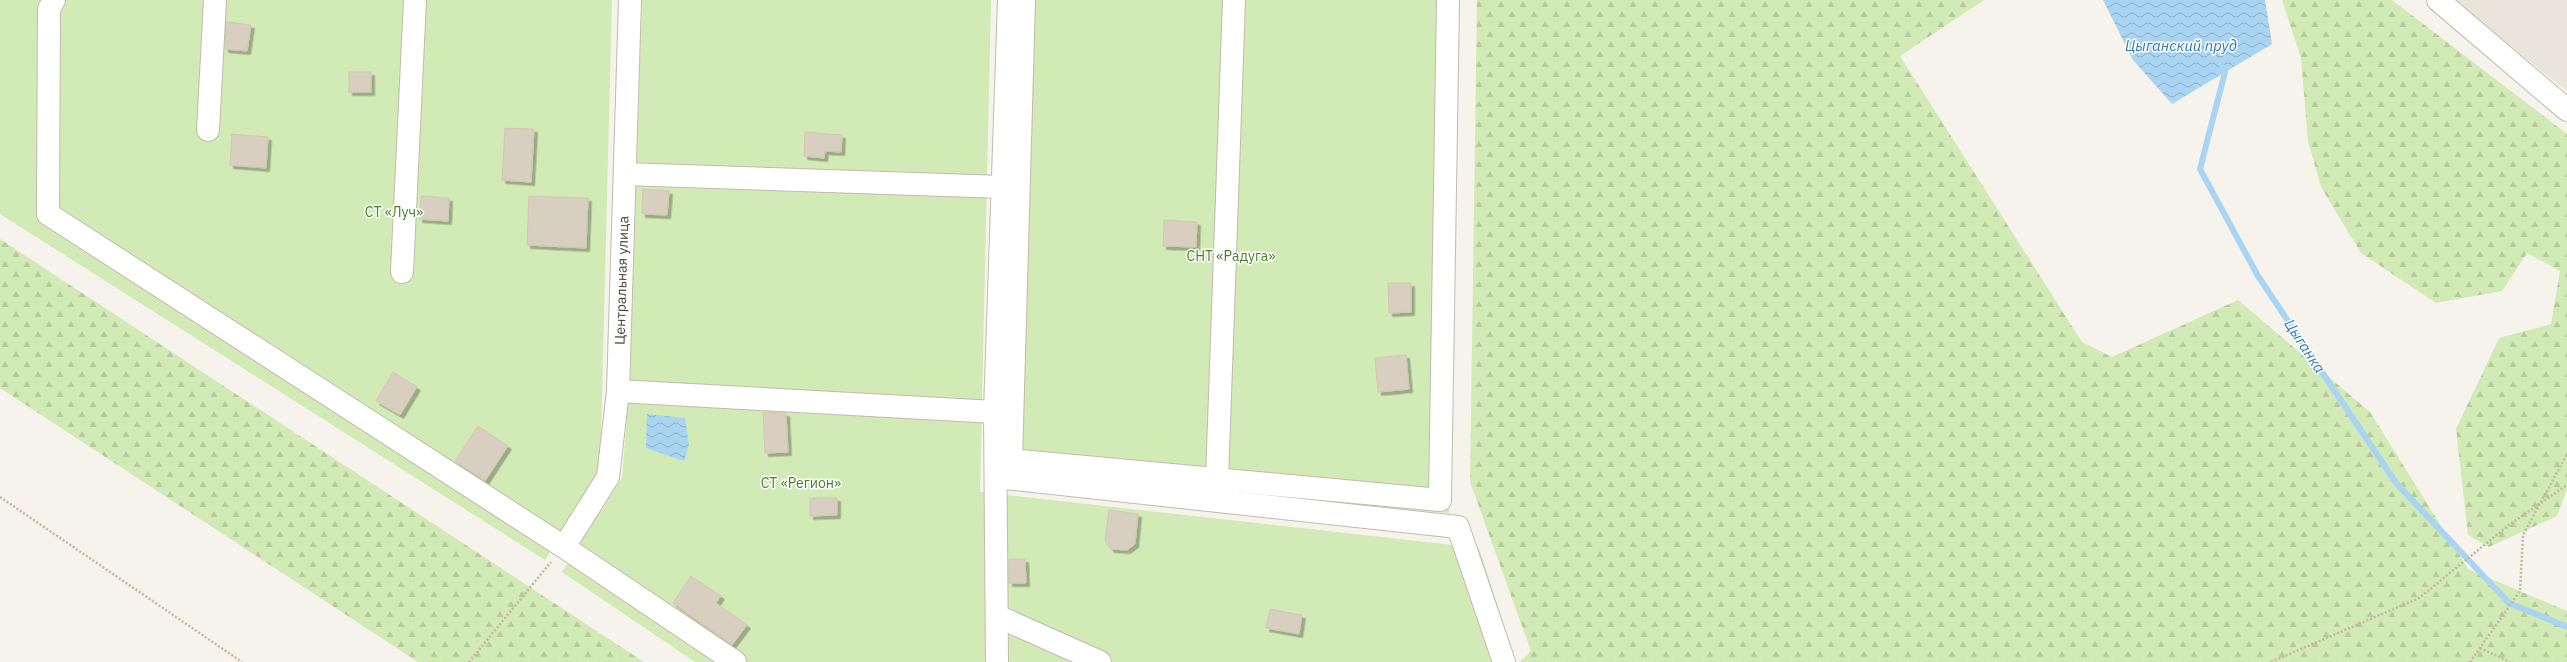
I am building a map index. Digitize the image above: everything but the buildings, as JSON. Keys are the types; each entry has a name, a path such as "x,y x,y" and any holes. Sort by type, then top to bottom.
{"street":[{"path":"54,0 49,9 48,214 564,547 735,662"},
{"path":"208,130 215,0"},
{"path":"402,272 415,0"},
{"name":"Центральная улица","path":"564,547 608,477 618,391 630,0"},
{"path":"998,662 995,412 1009,0"},
{"path":"1024,0 1011,460 1440,500 1448,0"},
{"path":"1217,480 1234,0"},
{"path":"2438,0 2567,110"},
{"path":"625,174 1003,187"},
{"path":"618,391 995,412"},
{"path":"996,477 1458,527 1504,662"},
{"path":"997,616 1100,662"}],"path":[{"path":"2470,662 2520,591 2523,535 2567,454"},
{"path":"2271,662 2419,598 2509,524 2567,485"},
{"path":"0,497 242,662"},
{"path":"469,662 564,547"},
{"path":"2480,648 2510,662"}],"shaded area":[{"path":"2452,0 2567,0 2567,91"}],"green space":[{"name":"СТ «Луч»","path":"0,0 612,0 600,474 545,560 0,214"},
{"name":"СТ «Регион»","path":"642,0 991,0 980,492 1479,548 1516,662 695,662 562,572 622,478 630,378"},
{"name":"СНТ «Радуга»","path":"1018,0 1457,0 1449,513 1002,470"},
{"path":"1477,0 1984,0 1900,56 2082,342 2112,357 2238,300 2370,412 2468,569 2567,611 2567,662 1520,662 1531,651 1470,482"},
{"path":"2282,0 2392,0 2567,134 2567,489 2557,516 2489,547 2468,535 2456,429 2499,338 2551,324 2560,271 2527,253 2502,291 2436,303 2361,253 2321,187 2308,141 2301,58"},
{"path":"0,239 644,662 418,662 0,388"}],"water":[{"name":"Цыганский пруд","path":"2103,0 2265,0 2272,44 2172,104 2133,60"},
{"path":"647,414 685,418 689,444 684,461 646,448"}],"waterway":[{"name":"Цыганка","path":"2222,66 2225,72 2200,169 2258,276 2396,483 2509,603 2567,627"}]}
